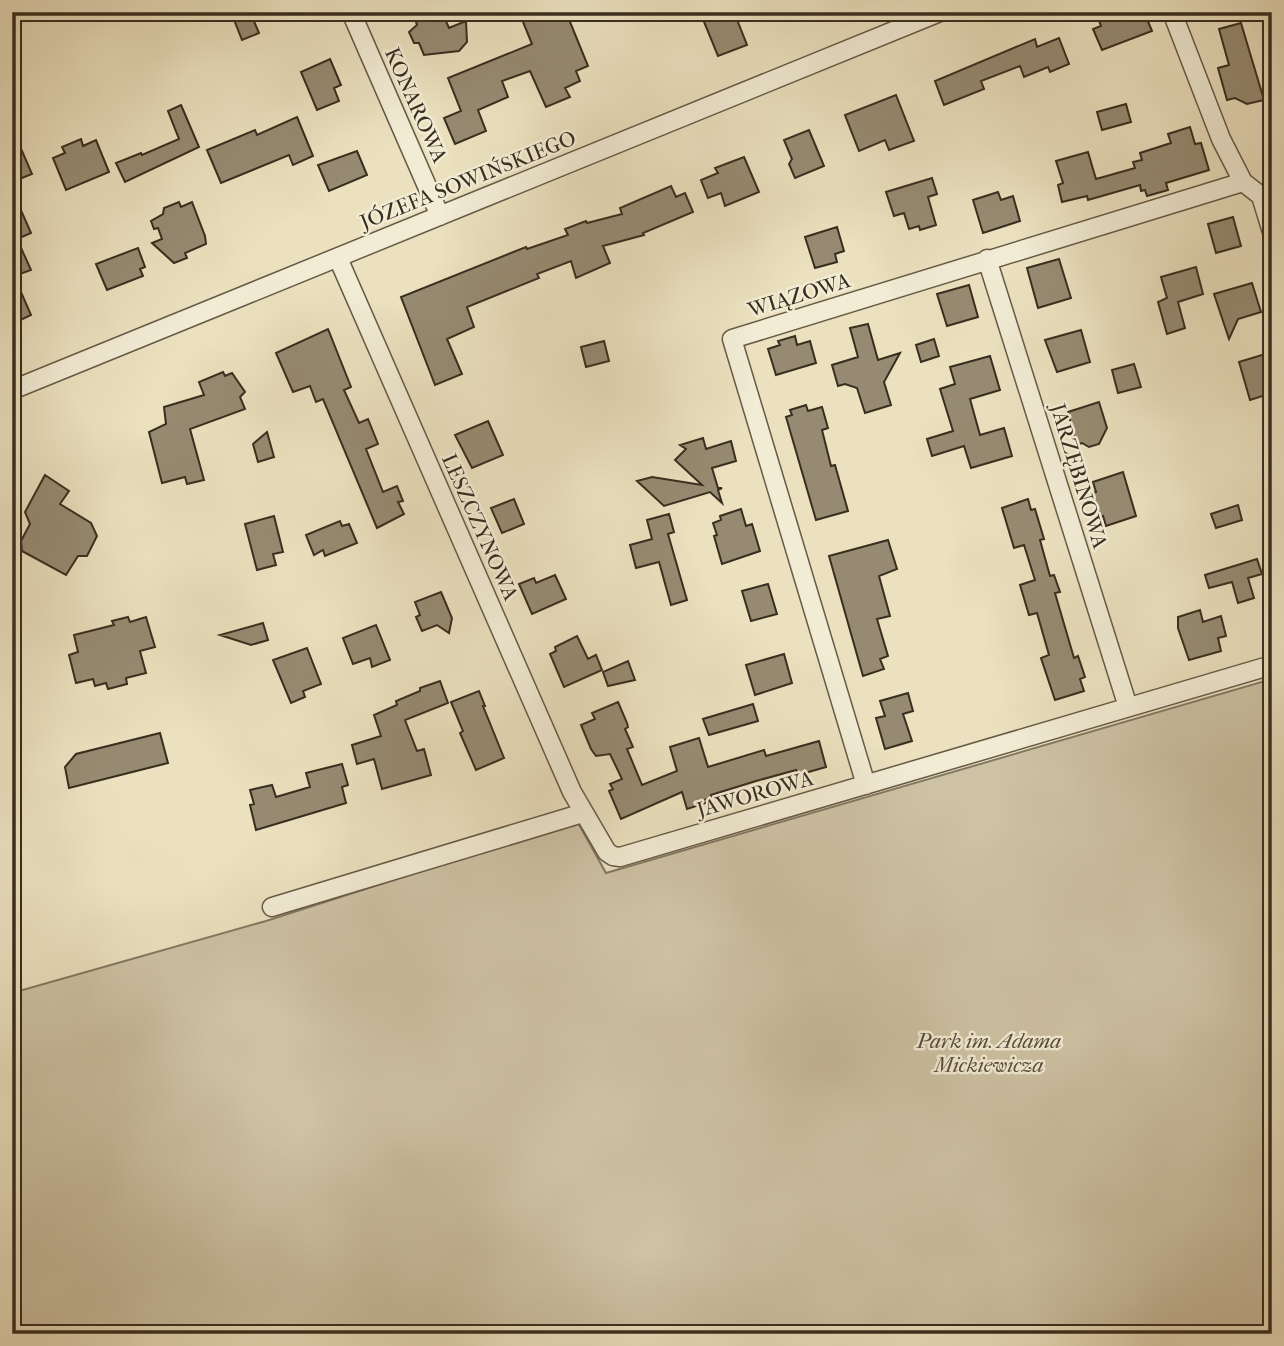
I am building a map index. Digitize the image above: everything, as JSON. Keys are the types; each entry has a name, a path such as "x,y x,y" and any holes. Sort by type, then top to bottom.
{"street":[{"name":"KONAROWA","path":"351,12 440,216"},
{"name":"JÓZEFA SOWIŃSKIEGO","path":"12,390 940,12"},
{"path":"1172,12 1221,139 1243,182 1261,197 1272,232"},
{"name":"WIĄZOWA","path":"866,785 733,340 987,259 1243,182"},
{"name":"LESZCZYNOWA","path":"338,258 583,813"},
{"name":"JARZĘBINOWA","path":"987,259 1128,707"},
{"name":"JAWOROWA","path":"583,813 607,852 620,857 1272,665"},
{"path":"272,907 583,813"}],"green space":[{"name":"Park im. Adama Mickiewicza","path":"1272,679 1272,1334 12,1334 12,993 266,921 577,821 606,873"}],"building":[{"path":"231,12 250,12 259,33 242,40"},
{"path":"442,12 449,28 466,21 467,42 459,51 424,55 419,43 414,43 409,32 417,25 416,22"},
{"path":"519,12 566,12 588,66 576,71 580,81 565,88 570,97 546,107 530,71 502,81 508,97 478,110 486,131 455,144 444,118 461,111 448,78 532,44"},
{"path":"700,12 734,12 747,45 718,56"},
{"path":"1096,12 1144,12 1152,31 1102,50 1093,29 1101,26"},
{"path":"1241,23 1264,100 1247,104 1235,98 1227,100 1218,68 1229,65 1219,29"},
{"path":"1059,38 1069,64 1050,72 1048,67 1024,77 1020,66 981,81 984,89 944,105 935,81 1035,39 1037,47"},
{"path":"330,59 341,85 334,88 339,101 317,110 301,72"},
{"path":"896,95 914,141 889,150 885,140 859,151 845,115"},
{"path":"1126,104 1131,122 1102,130 1097,112"},
{"path":"181,105 199,147 125,182 116,163 179,139 168,111"},
{"path":"297,117 313,156 293,165 289,155 221,183 207,150 255,130 257,135"},
{"path":"1190,127 1195,144 1201,143 1209,170 1166,183 1168,190 1147,196 1145,190 1141,191 1140,185 1088,200 1087,196 1062,202 1058,185 1063,183 1056,161 1088,152 1096,179 1135,168 1133,162 1142,160 1140,153 1171,143 1168,134"},
{"path":"12,128 32,174 12,182"},
{"path":"809,130 824,166 795,178 789,164 792,159 784,140"},
{"path":"81,139 83,146 96,140 109,172 66,190 53,158 65,153 62,147"},
{"path":"357,151 367,175 329,191 318,165"},
{"path":"744,157 759,192 725,206 721,193 708,198 701,180 718,173 715,168"},
{"path":"932,178 937,194 928,197 936,225 920,230 919,226 909,229 904,213 894,216 886,192"},
{"path":"671,186 676,197 685,193 693,212 643,233 644,235 603,246 610,263 576,278 571,261 537,274 539,278 467,307 474,327 447,339 462,374 435,385 401,297 526,247 527,249 568,235 565,229 586,221 587,223 622,214 620,208"},
{"path":"12,190 31,233 17,239 31,270 14,276 31,315 12,324"},
{"path":"998,192 1001,200 1013,196 1020,221 983,233 973,200"},
{"path":"179,202 181,207 192,202 206,244 185,253 187,258 174,263 152,243 162,239 158,228 154,229 151,221 163,214 164,208"},
{"path":"1233,217 1241,246 1216,253 1208,224"},
{"path":"837,227 844,251 835,254 837,262 815,268 805,237"},
{"path":"138,248 145,267 140,269 143,276 107,290 96,264"},
{"path":"1059,259 1071,298 1038,308 1027,268"},
{"path":"1196,267 1203,294 1178,302 1185,328 1167,334 1158,302 1167,298 1161,277"},
{"path":"1252,283 1261,312 1238,319 1229,339 1214,294"},
{"path":"969,285 978,317 947,326 937,294"},
{"path":"868,324 878,360 900,353 884,382 891,405 865,413 857,388 845,384 838,386 832,365 858,357 850,328"},
{"path":"328,329 351,387 344,390 359,423 368,419 378,444 366,449 383,492 397,486 403,501 398,502 404,514 377,528 323,399 316,402 310,386 293,392 276,353"},
{"path":"1081,330 1090,362 1057,372 1045,340"},
{"path":"795,336 797,345 810,341 816,363 776,375 768,349 780,345 778,341"},
{"path":"934,339 939,356 921,362 916,345"},
{"path":"604,341 609,361 586,367 581,347"},
{"path":"1272,352 1272,393 1250,400 1239,362"},
{"path":"990,356 1000,390 970,399 980,435 1004,428 1012,456 971,468 964,446 932,456 927,439 953,431 940,389 955,384 950,367"},
{"path":"1134,364 1141,387 1118,393 1112,370"},
{"path":"223,372 225,376 232,373 245,392 240,397 245,409 190,429 204,480 187,484 185,477 162,483 149,432 166,424 164,407 204,395 199,382"},
{"path":"1099,402 1107,428 1099,444 1089,447 1082,443 1076,445 1068,412"},
{"path":"806,405 808,411 822,407 828,428 822,430 831,466 835,465 848,511 816,520 786,417 792,415 790,410"},
{"path":"488,421 503,455 472,468 455,435"},
{"path":"267,432 274,457 258,462 253,444"},
{"path":"703,438 706,449 731,441 736,461 712,468 718,488 722,488 718,490 722,503 710,492 664,506 637,481 652,477 702,485 675,460 686,449 680,445"},
{"path":"1123,472 1136,516 1106,526 1103,516 1099,518 1091,493 1096,492 1093,482"},
{"path":"45,475 69,491 60,504 91,523 97,536 87,556 78,556 66,575 22,551 21,541 30,524 25,512"},
{"path":"514,499 524,524 502,533 491,508"},
{"path":"1028,499 1031,510 1035,509 1044,539 1040,540 1050,576 1054,575 1060,592 1055,593 1074,658 1078,656 1085,677 1080,679 1084,691 1055,700 1041,658 1049,655 1037,613 1029,615 1020,585 1035,580 1024,545 1014,548 1002,508"},
{"path":"1238,505 1242,520 1216,528 1211,514"},
{"path":"741,509 746,526 752,524 760,551 722,564 713,523 721,520 720,516"},
{"path":"669,514 674,532 668,534 687,600 671,605 659,562 636,568 630,545 652,539 647,520"},
{"path":"274,516 283,552 273,554 276,565 257,570 245,524"},
{"path":"340,521 342,526 349,524 357,543 325,556 323,550 314,555 306,535"},
{"path":"888,540 897,569 879,576 890,616 877,619 888,656 880,659 884,669 863,676 829,556"},
{"path":"1257,559 1262,574 1248,578 1254,598 1238,603 1232,582 1209,588 1205,575"},
{"path":"555,575 566,599 532,614 519,584 534,578 536,583"},
{"path":"768,584 777,614 751,621 742,591"},
{"path":"441,592 452,618 449,633 437,625 422,631 416,617 420,615 415,602"},
{"path":"1200,610 1203,622 1221,616 1226,636 1218,638 1221,651 1189,660 1178,628 1178,617"},
{"path":"128,617 130,622 146,617 155,647 140,651 146,673 126,678 127,684 108,689 106,683 95,686 93,679 76,683 69,655 78,652 74,635 114,625 112,621"},
{"path":"263,623 268,640 251,645 220,635"},
{"path":"376,625 390,660 372,667 370,658 353,664 343,638"},
{"path":"577,636 588,659 596,655 602,670 564,687 550,654 556,651 555,647"},
{"path":"307,648 321,684 303,691 305,697 291,703 273,660"},
{"path":"784,654 792,683 755,695 746,665"},
{"path":"628,661 635,680 608,686 603,672"},
{"path":"440,681 448,703 405,720 417,751 424,749 431,775 382,789 374,759 357,764 352,745 381,736 374,715 397,705 396,701 420,691 420,688"},
{"path":"479,691 504,758 476,770 460,733 463,731 451,702"},
{"path":"908,693 913,711 903,714 912,741 885,749 876,718 885,716 880,701"},
{"path":"618,702 633,747 627,749 642,785 677,771 670,747 699,738 708,767 764,750 766,756 819,741 826,767 798,775 796,770 756,781 711,795 712,798 704,800 705,803 687,809 682,792 621,819 609,791 613,789 610,784 622,779 610,754 596,756 581,725 595,719 592,713"},
{"path":"753,704 758,721 709,735 703,719"},
{"path":"160,733 168,763 69,788 65,767 76,754"},
{"path":"342,764 348,785 342,787 346,803 256,830 250,805 254,804 250,790 272,785 276,797 310,787 306,773"}]}
